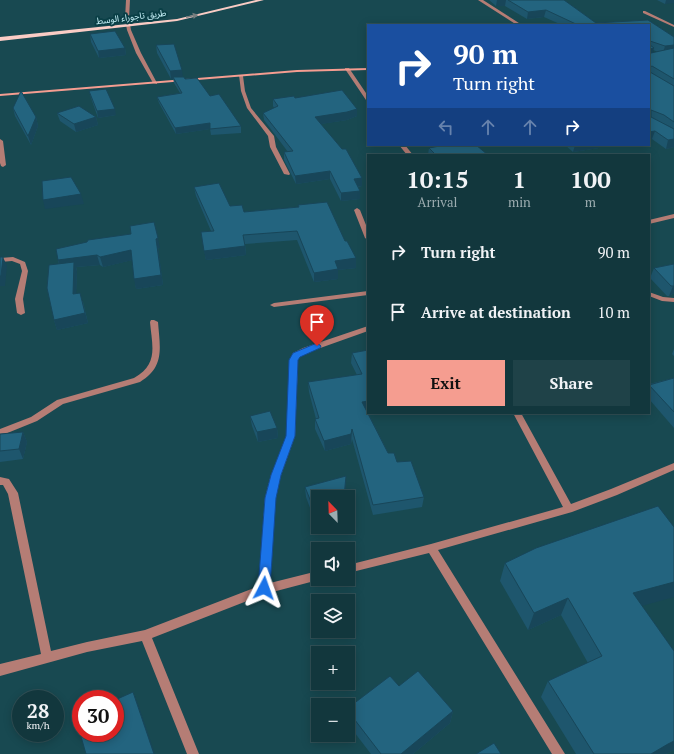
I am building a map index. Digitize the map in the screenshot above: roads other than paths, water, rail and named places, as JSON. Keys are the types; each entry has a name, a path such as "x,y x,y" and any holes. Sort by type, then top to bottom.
{"main road":[{"path":"0,34 128,24 238,0"},
{"name":"طريق تاجوراء الوسط","path":"0,39 128,24 177,20 262,0"}],"street":[{"path":"128,0 128,24 138,54 155,83"},
{"path":"480,0 518,24"},
{"path":"644,12 674,26"},
{"path":"666,22 674,21"},
{"path":"0,95 241,76 367,68"},
{"path":"347,69 367,97"},
{"path":"241,76 243,91 249,108 271,136 273,147 287,174"},
{"path":"0,141 3,165"},
{"path":"403,146 409,154"},
{"path":"357,210 367,235"},
{"path":"650,222 674,216"},
{"path":"0,260 13,259 23,263 25,271 19,299 21,313"},
{"path":"274,305 367,293"},
{"path":"650,294 662,299 674,300"},
{"path":"0,433 34,419 60,402 147,376 156,362 154,322"},
{"path":"264,588 270,498 276,475 290,436 294,360 296,355 306,350 367,328"},
{"path":"518,414 568,508"},
{"path":"355,567 431,548 568,508 614,492 674,466"},
{"path":"0,481 6,482 13,493 47,658"},
{"path":"431,548 559,754"},
{"path":"0,670 87,647 145,635 264,588 311,578"},
{"path":"145,635 193,754"}]}
